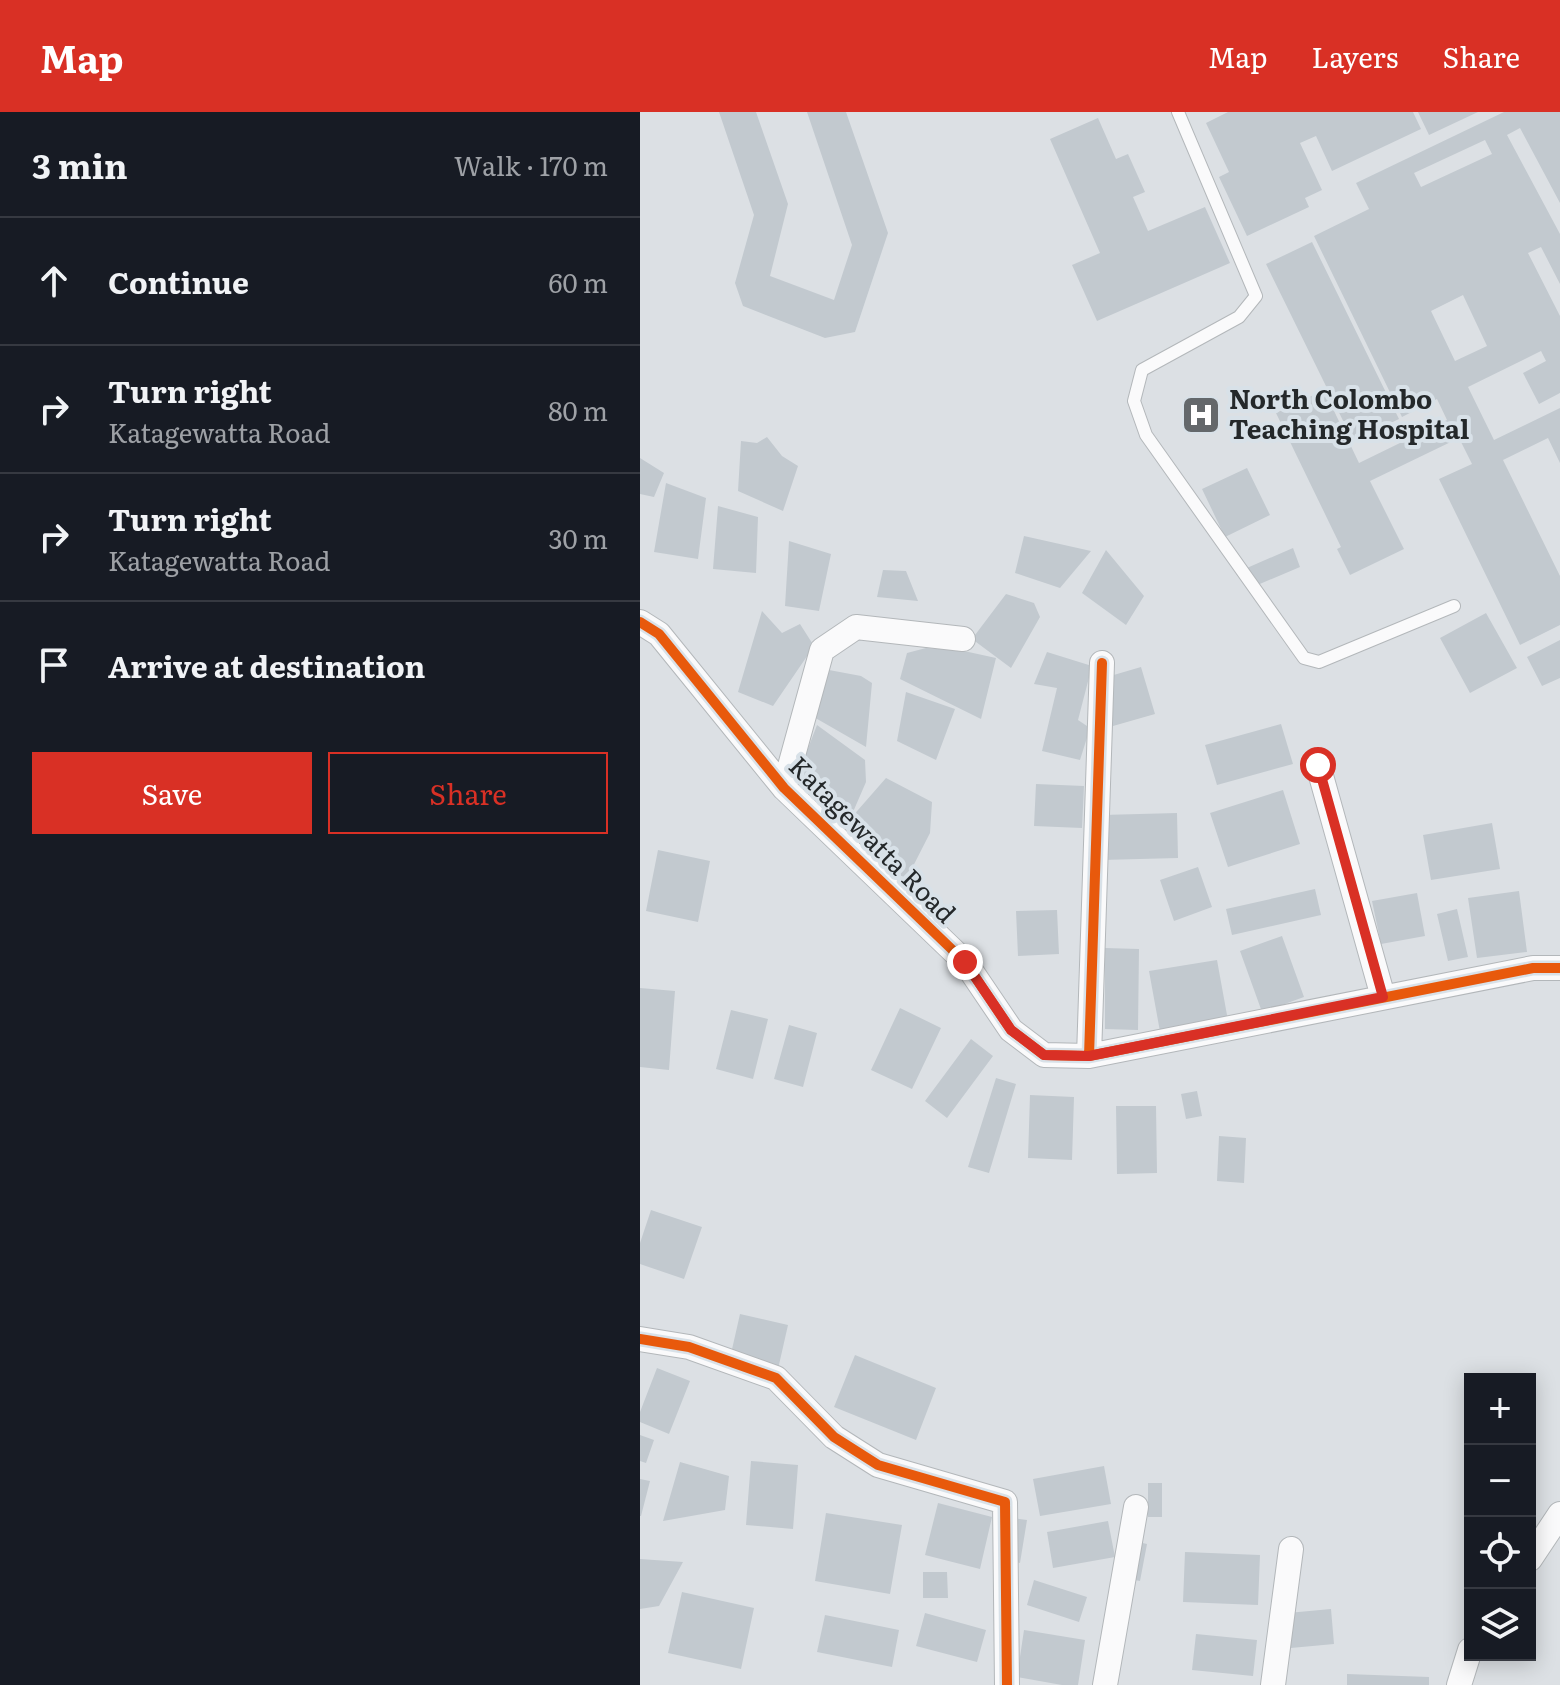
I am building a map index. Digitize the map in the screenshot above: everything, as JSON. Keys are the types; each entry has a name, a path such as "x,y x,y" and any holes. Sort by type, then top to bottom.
{"street":[{"name":"Katagewatta Road","path":"640,622 659,634 784,788 965,962 1011,1030 1044,1055 1089,1056 1533,968 1560,968"},
{"path":"784,788 822,650 856,627 963,639"},
{"path":"1089,1056 1102,663"},
{"path":"1318,765 1383,997"},
{"path":"640,1339 689,1347 776,1378 834,1437 878,1465 1005,1502 1007,1685"},
{"path":"1105,1685 1136,1507"},
{"path":"1536,1550 1560,1514"},
{"path":"1273,1685 1291,1549"},
{"path":"1459,1685 1467,1661"}],"lane":[{"path":"1178,112 1256,296 1239,317 1142,370 1134,401 1146,435 1304,658 1319,662 1454,606"}],"building":[{"path":"719,112 756,112 788,204 770,276 834,300 852,245 807,112 846,112 888,233 855,332 825,338 743,306 735,283 754,215"},
{"path":"1228,112 1413,112 1421,129 1332,171 1316,136 1300,143 1322,190 1305,198 1309,207 1247,236 1219,177 1229,172 1206,123"},
{"path":"1418,112 1478,112 1429,135"},
{"path":"1504,112 1560,112 1560,203 1520,128 1507,135 1560,234 1560,284 1541,247 1528,253 1560,316 1560,393 1539,404 1523,373 1546,361 1541,351 1468,387 1494,440 1560,408 1560,463 1548,438 1503,460 1560,576 1560,625 1520,645 1439,479 1472,464 1459,438 1370,481 1404,549 1350,575 1337,549 1341,547 1276,413 1324,390 1359,463 1447,420 1437,399 1402,417 1314,236 1369,209 1356,183","holes":["1485,140 1492,154 1421,187 1414,173","1463,295 1487,346 1455,361 1431,311"]},
{"path":"1098,118 1116,159 1128,154 1145,192 1133,197 1148,231 1205,207 1230,263 1097,321 1072,265 1100,253 1050,139"},
{"path":"1312,242 1399,419 1353,441 1266,264"},
{"path":"767,437 782,456 798,466 783,511 738,491 741,441 757,443"},
{"path":"640,458 664,473 654,497 640,494"},
{"path":"1247,468 1270,515 1225,537 1202,489"},
{"path":"666,483 706,498 698,559 654,552"},
{"path":"718,506 758,517 756,573 713,569"},
{"path":"1024,536 1091,551 1060,588 1015,573"},
{"path":"789,541 831,554 819,611 785,606"},
{"path":"1293,548 1300,567 1248,589 1240,571"},
{"path":"1106,550 1144,596 1126,625 1082,593"},
{"path":"883,570 906,571 918,601 877,597"},
{"path":"1006,594 1034,603 1040,617 1011,668 972,639"},
{"path":"762,611 782,633 800,624 814,646 773,706 738,692"},
{"path":"1486,613 1517,668 1470,693 1440,638"},
{"path":"1560,640 1560,678 1542,686 1527,657"},
{"path":"926,648 964,651 996,658 981,719 900,679 907,653"},
{"path":"1047,652 1092,666 1078,720 1090,728 1080,760 1042,751 1057,688 1034,684"},
{"path":"1141,667 1155,714 1113,726 1100,679"},
{"path":"829,670 861,676 872,683 866,747 812,716"},
{"path":"906,692 955,709 936,760 897,741"},
{"path":"1281,724 1293,764 1217,785 1205,745"},
{"path":"817,725 865,760 866,782 853,812 794,785"},
{"path":"886,778 932,802 930,833 906,880 844,826"},
{"path":"1036,784 1084,786 1082,828 1034,826"},
{"path":"1283,790 1300,844 1228,867 1210,813"},
{"path":"1177,813 1178,858 1102,860 1102,815"},
{"path":"1492,823 1500,869 1431,880 1423,835"},
{"path":"658,850 710,861 698,922 646,911"},
{"path":"1198,867 1212,907 1174,921 1160,880"},
{"path":"1315,889 1321,915 1232,935 1226,909"},
{"path":"1519,891 1527,952 1477,958 1468,898"},
{"path":"1417,893 1425,936 1381,944 1372,901"},
{"path":"1457,909 1468,957 1448,961 1437,914"},
{"path":"1057,910 1059,954 1018,956 1016,911"},
{"path":"1282,936 1304,997 1262,1012 1240,951"},
{"path":"1105,948 1139,949 1138,1030 1105,1029"},
{"path":"1217,960 1229,1026 1161,1037 1149,971"},
{"path":"640,988 675,991 669,1070 640,1067"},
{"path":"900,1008 941,1028 912,1089 871,1070"},
{"path":"731,1010 768,1019 753,1079 716,1069"},
{"path":"789,1025 817,1033 803,1087 774,1079"},
{"path":"971,1039 993,1056 947,1118 925,1101"},
{"path":"996,1078 1016,1084 989,1173 968,1167"},
{"path":"1197,1091 1202,1116 1186,1119 1181,1094"},
{"path":"1030,1095 1074,1097 1072,1160 1028,1158"},
{"path":"1116,1106 1156,1106 1157,1173 1117,1174"},
{"path":"1219,1136 1246,1138 1244,1183 1217,1181"},
{"path":"651,1210 702,1227 684,1279 640,1264 640,1243"},
{"path":"740,1314 788,1325 776,1378 728,1367"},
{"path":"855,1355 936,1388 916,1440 834,1407"},
{"path":"657,1368 690,1381 669,1434 640,1422 640,1412"},
{"path":"640,1435 654,1440 646,1463 640,1461"},
{"path":"751,1461 798,1465 793,1529 746,1525"},
{"path":"680,1462 729,1476 725,1510 663,1521"},
{"path":"1104,1466 1111,1504 1040,1516 1033,1479"},
{"path":"640,1479 650,1481 641,1516 640,1516"},
{"path":"1148,1483 1162,1483 1162,1517 1148,1517"},
{"path":"938,1503 992,1517 980,1569 925,1555"},
{"path":"826,1513 902,1525 890,1594 815,1581"},
{"path":"1005,1517 1027,1520 1020,1563 998,1558"},
{"path":"1108,1521 1115,1557 1053,1568 1047,1532"},
{"path":"1125,1539 1147,1544 1140,1581 1118,1577"},
{"path":"1185,1552 1260,1555 1258,1605 1183,1602"},
{"path":"640,1559 683,1562 659,1606 640,1609"},
{"path":"923,1572 947,1572 948,1598 923,1598"},
{"path":"1034,1580 1087,1597 1079,1622 1027,1605"},
{"path":"682,1592 754,1608 741,1669 668,1653"},
{"path":"1331,1609 1334,1644 1280,1649 1277,1614"},
{"path":"925,1613 986,1630 977,1662 916,1646"},
{"path":"825,1615 899,1630 892,1667 817,1652"},
{"path":"1024,1630 1085,1640 1078,1685 1017,1677"},
{"path":"1196,1634 1257,1640 1253,1676 1192,1670"},
{"path":"1347,1674 1429,1677 1429,1685 1347,1685"}],"cycle path":[{"path":"640,622 659,634 784,788 965,962 1011,1030 1044,1055 1089,1056 1533,968 1560,968"},
{"path":"1089,1056 1102,663"},
{"path":"640,1339 689,1347 776,1378 834,1437 878,1465 1005,1502 1007,1685"}],"place":[{"name":"North Colombo Teaching Hospital","path":"1201,415"}],"route":[{"path":"965,962 1011,1030 1044,1055 1089,1056 1383,997 1318,765"}]}
